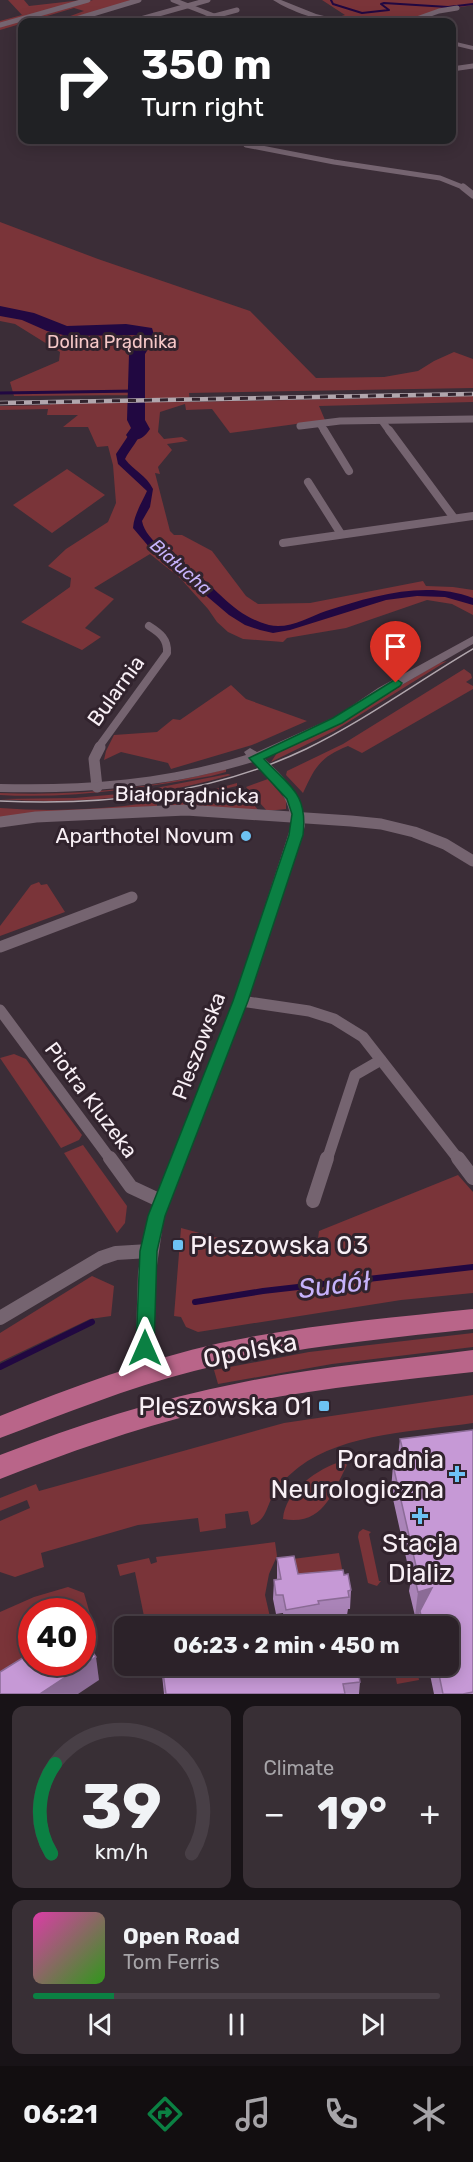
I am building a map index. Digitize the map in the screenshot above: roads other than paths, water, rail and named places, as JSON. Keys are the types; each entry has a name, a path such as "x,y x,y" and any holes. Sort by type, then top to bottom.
{"main road":[{"name":"Opolska","path":"0,1427 72,1398 147,1373 213,1356 272,1344 473,1319"},
{"name":"Opolska","path":"0,1467 100,1430 206,1401 326,1378 473,1361"}],"street":[{"path":"25,18 88,0"},
{"path":"79,18 139,0"},
{"path":"173,0 223,18"},
{"path":"144,18 208,0"},
{"path":"276,0 327,18"},
{"path":"419,18 457,8"},
{"path":"207,18 237,10"},
{"path":"0,25 18,20"},
{"path":"456,45 473,48"},
{"path":"456,68 473,66"},
{"path":"248,144 246,145 334,162 440,178 462,186 473,195"},
{"path":"300,426 473,419"},
{"path":"382,421 454,518"},
{"path":"320,424 349,471"},
{"path":"308,482 341,534"},
{"path":"283,543 473,516"},
{"name":"Bularnia","path":"97,787 94,759 98,748 167,653 168,645 165,639 149,626"},
{"path":"0,788 97,787 175,776 253,755 379,693 473,639"},
{"path":"253,755 290,792 298,807 299,817"},
{"name":"Białoprądnicka","path":"0,822 36,817 186,810 366,822 402,829 436,840 473,861"},
{"name":"Pleszowska","path":"147,1373 145,1335 148,1251 161,1201 174,1175 241,1001 294,842 299,817"},
{"path":"0,947 132,897"},
{"path":"241,1001 309,1011 334,1019 363,1037 473,1178"},
{"name":"Piotra Kluzeka","path":"0,1010 131,1186 142,1194 161,1201"},
{"path":"313,1201 355,1076 381,1060"},
{"path":"0,1318 100,1258 116,1253 148,1251"}],"water":[{"path":"143,404 141,433 125,459 153,489 150,507 142,521 145,529 163,549 246,615 269,625 284,626 362,600 418,590 455,593 473,598 473,605 445,597 417,596 386,600 290,630 273,633 245,625 229,615 150,548 133,528 136,514 147,491 118,464 116,454 134,427 133,405"}],"waterway":[{"path":"331,0 333,4 362,13 389,10 381,4 384,3 448,7 473,4"},
{"name":"Białucha","path":"0,311 28,317 67,331 126,329 146,332 147,338 137,354 136,420 141,429 135,435"},
{"path":"0,393 137,391"},
{"name":"Sudół","path":"195,1302 263,1291 473,1267"},
{"name":"Sudół","path":"0,1367 92,1322"}],"tram line":[{"path":"0,801 78,801 156,794 194,787 270,765 328,738 473,649"}],"railway":[{"path":"0,403 473,394"}],"place":[{"name":"Aparthotel Novum","path":"246,836"},
{"name":"Pleszowska 03","path":"178,1245"},
{"name":"Pleszowska 01","path":"324,1406"},
{"name":"Poradnia Neurologiczna","path":"457,1474"},
{"name":"Stacja Dializ","path":"420,1516"}],"park label":[{"name":"Dolina Prądnika","path":"112,342"}]}
